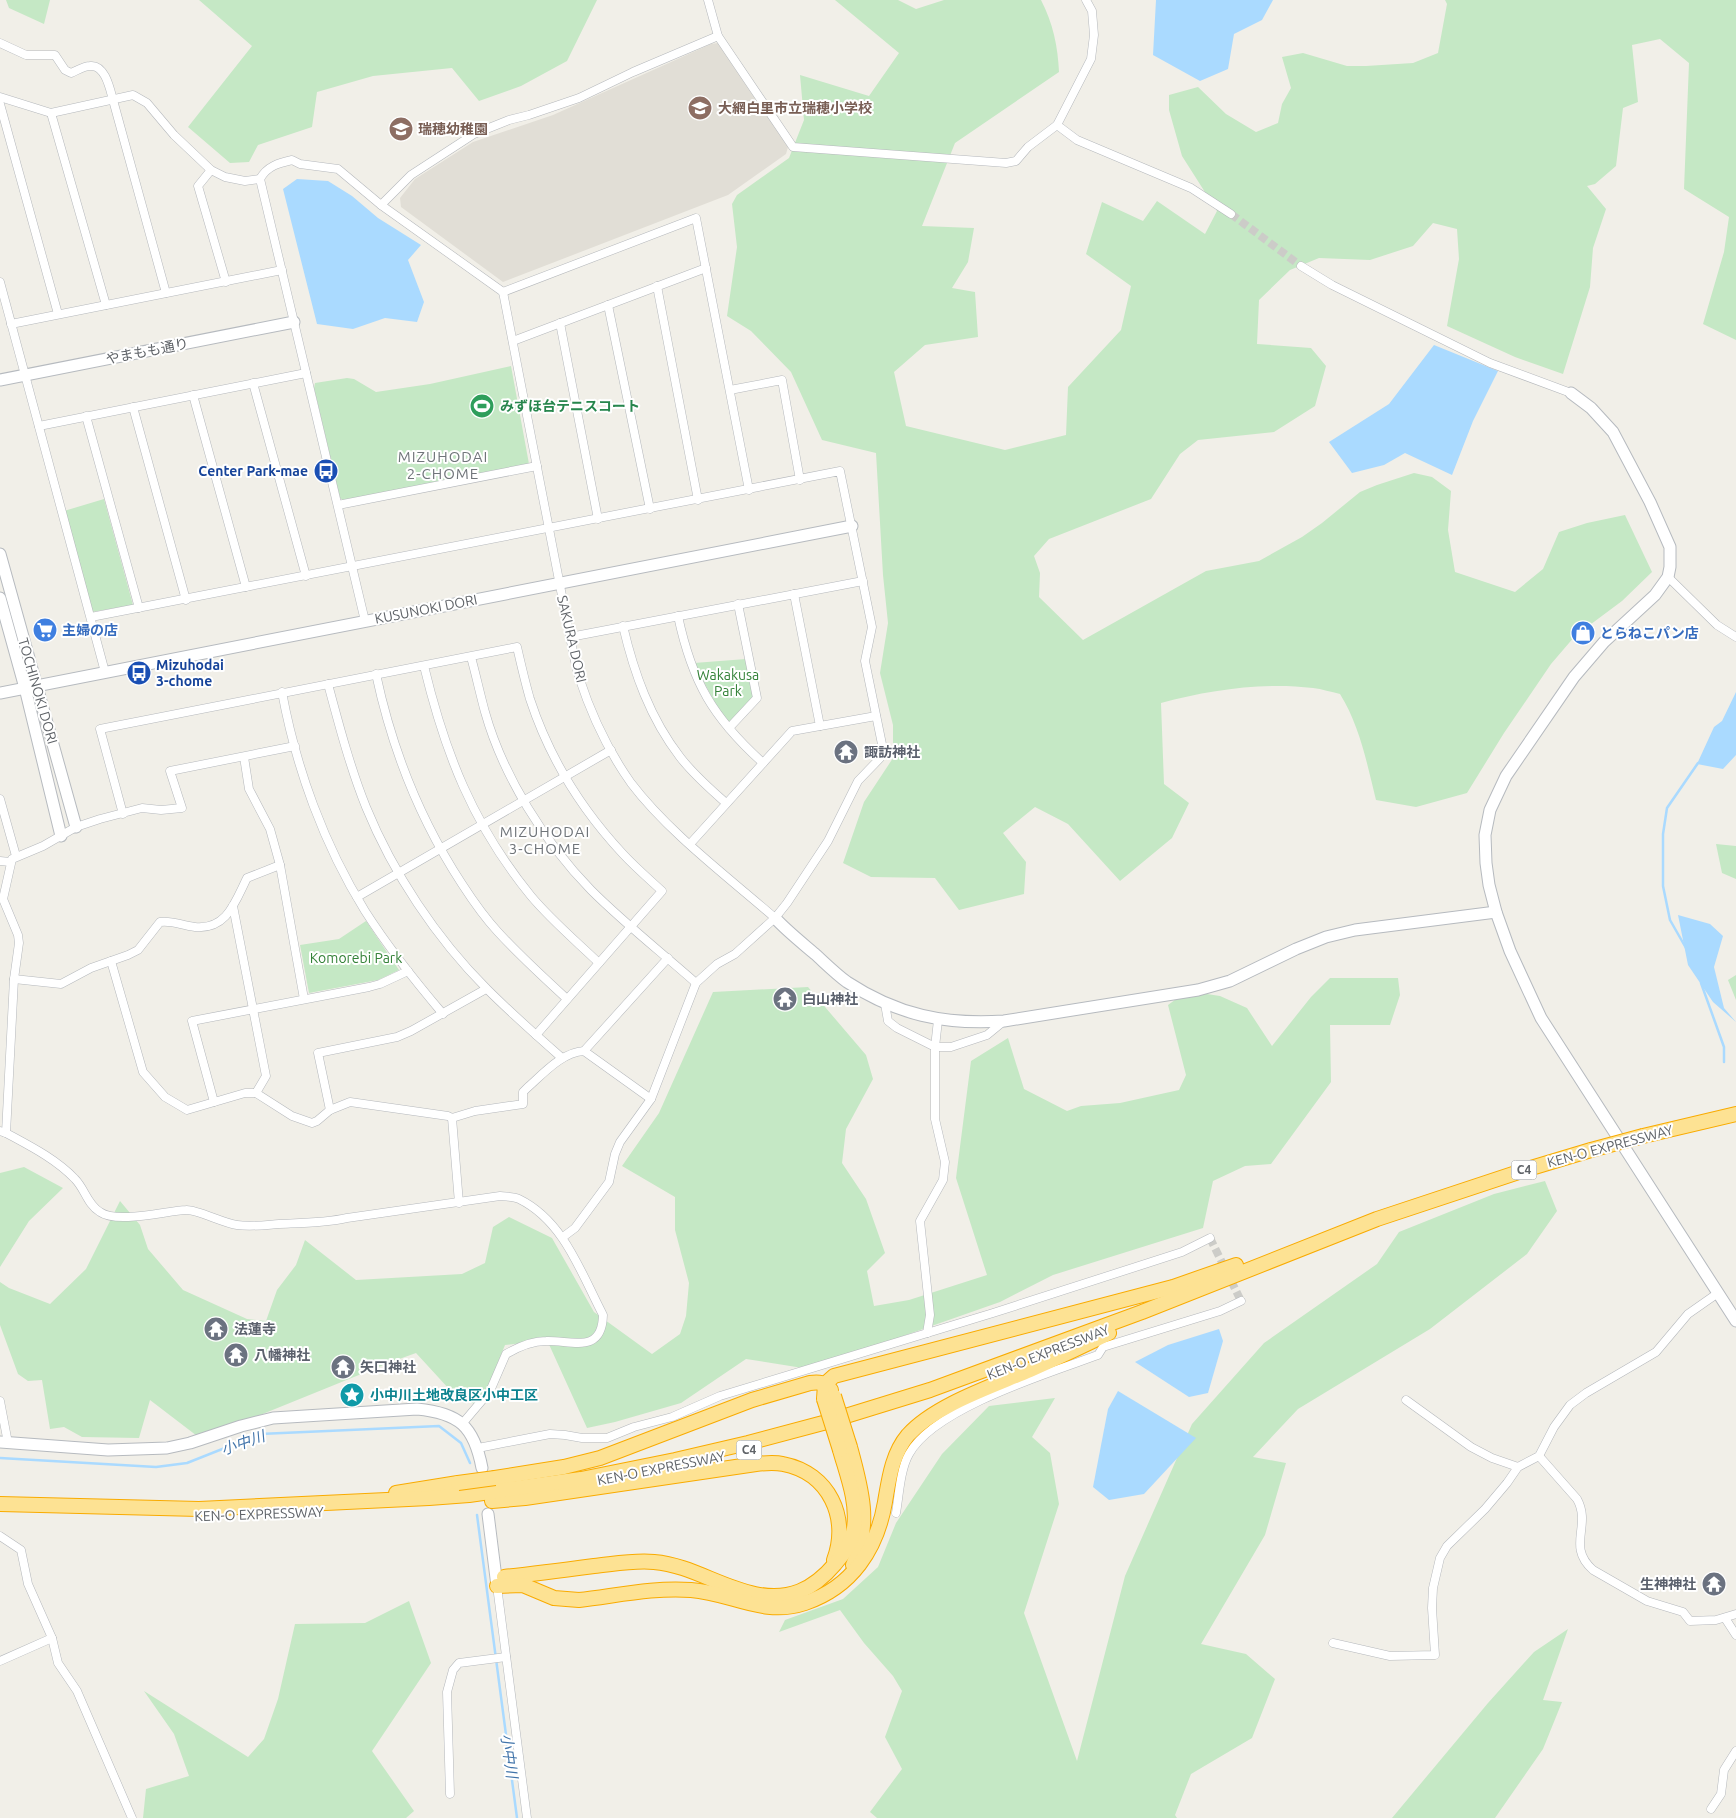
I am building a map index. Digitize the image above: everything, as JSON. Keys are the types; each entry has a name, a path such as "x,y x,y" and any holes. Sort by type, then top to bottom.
{"highway":[{"name":"KEN-O EXPRESSWAY","path":"0,1505 199,1510 469,1495 581,1480 748,1443 823,1423 930,1390 1002,1365 1377,1219 1457,1192 1591,1150 1736,1114"},
{"name":"KEN-O EXPRESSWAY","path":"0,1505 34,1510 173,1517 285,1515 470,1503 669,1468 787,1440 931,1395 1143,1316 1457,1192"},
{"path":"825,1384 834,1376 1173,1287 1321,1236 1377,1219"},
{"path":"496,1582 523,1585 554,1598 578,1600 662,1590 693,1590 756,1606 772,1608 789,1607 818,1598 844,1581 864,1559 873,1545 882,1520 892,1467 899,1450 908,1436 920,1424 954,1404 1053,1360 1143,1316"},
{"path":"339,1503 564,1467 600,1458 752,1400 810,1383 818,1382 825,1384"},
{"path":"825,1384 845,1449 862,1493 864,1533 858,1556 844,1581"},
{"path":"496,1582 622,1563 655,1562 688,1570 754,1594 782,1596 808,1588 829,1572 845,1551 854,1528 853,1502 845,1449"},
{"path":"470,1503 525,1498 756,1464 783,1464 816,1479 832,1500 837,1512 840,1538 829,1572"}],"street":[{"path":"708,0 718,36 793,147 1006,163 1016,161 1028,147 1057,125 1091,58 1094,35 1092,12 1086,0"},
{"path":"381,205 411,175 474,134 509,120 579,98 633,72 718,36"},
{"path":"0,43 26,55 55,55 65,70 71,73 89,66 96,67 105,76 166,293"},
{"path":"0,97 51,113 133,95 146,103 174,135 211,170 225,177 245,180 260,179"},
{"path":"0,104 58,314"},
{"path":"51,113 106,305"},
{"path":"1057,125 1077,140 1191,188 1231,214"},
{"path":"365,621 260,179 263,173 271,167 292,160 300,164 338,169 381,205 503,292 696,218 749,490"},
{"path":"211,170 198,186 226,282"},
{"path":"1301,266 1332,285 1482,359 1571,393 1591,408 1613,432 1650,502 1670,547 1668,577 1655,595 1604,642 1574,677 1521,753 1498,791 1490,810 1485,835 1486,863 1496,912 1519,973 1541,1018 1736,1321"},
{"path":"513,341 706,268"},
{"path":"11,324 282,270"},
{"path":"0,282 105,672"},
{"path":"657,286 698,500"},
{"name":"SAKURA DORI","path":"503,292 570,637 579,676 593,714 631,782 650,805 690,844 775,918"},
{"path":"608,305 650,509"},
{"name":"やまもも通り","path":"0,380 294,322"},
{"path":"560,323 598,519"},
{"path":"39,426 306,373"},
{"path":"730,390 782,380 800,480"},
{"path":"253,383 306,576"},
{"path":"194,395 246,587"},
{"path":"133,407 186,600"},
{"path":"86,416 139,608"},
{"path":"338,506 537,466"},
{"path":"91,617 840,471 872,627 866,662 884,754 858,781 828,841 775,918 735,954 717,964 696,983 651,1099 620,1142 615,1154 609,1182 575,1228 563,1237"},
{"name":"KUSUNOKI DORI","path":"0,693 852,526"},
{"name":"TOCHINOKI DORI","path":"0,554 61,836"},
{"path":"1668,577 1717,625 1736,638"},
{"path":"570,637 863,581"},
{"path":"794,594 820,726"},
{"name":"TOCHINOKI DORI","path":"0,598 4,629 30,686 76,827"},
{"path":"728,728 757,698 738,604"},
{"path":"678,616 688,656 700,685 713,709 742,744 764,763"},
{"path":"623,626 630,658 651,711 680,757 726,803"},
{"path":"123,814 100,729 517,647 530,698 546,739 565,777 589,814 624,855 662,891 536,1034"},
{"path":"471,657 485,714 506,766 524,801 560,854 590,889 696,983"},
{"path":"424,666 443,738 465,793 482,825 496,848 531,896 551,918 599,963"},
{"path":"376,674 384,711 407,779 440,849 475,903 498,932 566,998"},
{"path":"328,684 342,739 365,806 399,872 436,929 486,988 562,1058"},
{"path":"282,692 288,722 316,811 341,866 357,897 381,934 443,1014"},
{"path":"690,844 792,731 876,716"},
{"path":"295,746 170,771 182,808 161,810 142,808 76,827 61,836 16,856 10,862 2,900 18,935 19,943 14,979 3,1132 40,1152 67,1171 78,1181 90,1204 101,1214 113,1216 159,1214 188,1210 229,1223 252,1226 333,1221 500,1196 517,1198 537,1211 563,1237 603,1314 603,1324 595,1338 586,1343 548,1340 531,1342 506,1354 490,1391 462,1424"},
{"path":"357,897 612,750"},
{"path":"244,757 249,789 270,829 280,865 304,999"},
{"path":"0,801 16,856"},
{"path":"0,861 10,862"},
{"path":"14,979 62,984 91,968 138,950 160,922 170,921 196,928 215,925 223,921 247,878 280,865"},
{"path":"233,906 266,1076 256,1094"},
{"path":"775,918 846,981 885,1004 938,1020 982,1022 1004,1021 1198,990 1230,981 1326,936 1355,930 1496,912"},
{"path":"584,1051 668,958"},
{"path":"110,961 143,1072 165,1097 187,1110 244,1093 256,1094 292,1116 312,1123 330,1110 350,1102 452,1118 475,1111 500,1109 523,1104 523,1092 562,1058 576,1051 584,1051 651,1099"},
{"path":"214,1102 192,1021 380,984 408,971"},
{"path":"330,1110 318,1053 397,1037 411,1032 486,988"},
{"path":"885,1004 888,1021 897,1028 935,1047 951,1047 987,1035 1004,1021"},
{"path":"927,1333 930,1315 920,1220 942,1180 945,1162 935,1118 935,1047 938,1020"},
{"path":"452,1118 460,1203"},
{"path":"478,1448 550,1434 565,1434 582,1438 607,1438 634,1427 672,1417 720,1396 1182,1252 1210,1238"},
{"path":"1333,1644 1390,1656 1435,1655 1432,1598 1440,1558 1447,1546 1485,1509 1507,1484 1518,1466 1539,1456 1554,1427 1570,1405 1586,1393 1656,1352 1688,1314 1718,1292"},
{"path":"896,1513 908,1454 923,1435 949,1416 1033,1379 1098,1355 1103,1347 1220,1311 1240,1301"},
{"path":"1406,1400 1471,1447 1492,1458 1518,1466"},
{"path":"0,1401 4,1443 108,1450 167,1448 274,1418 401,1410 434,1411 450,1415 469,1430 478,1448 482,1468"},
{"path":"1539,1456 1581,1507 1583,1524 1579,1546 1587,1564 1593,1570 1648,1601 1683,1612 1690,1621 1716,1620 1736,1614"},
{"path":"488,1514 504,1657 527,1818"},
{"path":"0,1536 21,1550 28,1584 52,1638 58,1663 77,1691 132,1818"},
{"path":"1725,1618 1736,1635"},
{"path":"0,1661 52,1638"},
{"path":"450,1794 447,1692 453,1670 459,1663 504,1657"},
{"path":"1711,1809 1721,1794 1724,1770 1736,1751"}],"shaded area":[{"path":"718,43 788,147 786,154 728,195 503,282 401,207 400,198 415,179 473,142 553,115 711,44"}],"green space":[{"path":"6,0 50,0 44,24 9,8"},
{"path":"199,0 597,0 567,61 521,86 479,101 452,68 373,76 317,92 312,127 258,145 249,162 230,163 188,127 252,46"},
{"path":"835,0 898,0 916,9 944,0 1041,0 1049,17 1056,44 1059,72 955,143 922,226 974,228 968,262 952,288 975,292 978,337 925,345 894,372 906,426 1005,450 1066,435 1068,387 1121,330 1131,286 1086,254 1102,202 1143,221 1157,201 1205,234 1217,211 1182,156 1169,110 1169,95 1198,87 1226,114 1256,132 1278,123 1282,104 1291,88 1282,57 1303,53 1347,66 1413,63 1438,53 1447,4 1445,0 1736,0 1736,340 1703,324 1724,252 1729,217 1684,189 1689,63 1660,39 1632,45 1638,102 1623,108 1616,166 1595,184 1587,186 1606,209 1593,248 1590,287 1563,374 1515,357 1447,326 1459,259 1457,229 1433,223 1413,246 1370,260 1319,258 1290,270 1259,300 1257,344 1311,348 1326,366 1315,406 1274,432 1198,440 1180,454 1151,499 1049,539 1034,556 1040,573 1039,597 1083,640 1206,571 1259,561 1302,537 1360,492 1414,473 1432,477 1451,491 1448,530 1455,572 1515,592 1543,569 1559,532 1587,523 1625,515 1652,572 1622,601 1575,636 1551,664 1504,733 1467,793 1416,807 1376,800 1358,732 1340,694 1316,688 1294,686 1236,688 1198,694 1161,703 1164,784 1189,803 1172,838 1120,881 1068,824 1035,807 1003,833 1026,862 1024,894 959,910 935,878 871,877 843,863 864,802 893,758 893,725 880,673 888,623 883,575 876,453 822,440 791,372 751,331 727,316 737,247 732,204 737,195 789,158 804,120 800,75 869,96 899,53"},
{"path":"511,366 529,464 344,501 340,498 314,388 315,383 347,378 354,379 376,392 430,384"},
{"path":"104,499 133,605 92,612 64,511"},
{"name":"Wakakusa Park","path":"746,659 753,697 729,722 717,707 694,663"},
{"path":"1716,844 1736,846 1736,879 1722,873"},
{"name":"Komorebi Park","path":"366,921 399,970 378,980 309,993 300,945 339,939"},
{"path":"1736,975 1736,1000 1728,980"},
{"path":"1330,978 1398,978 1400,995 1390,1025 1330,1025 1331,1082 1271,1164 1245,1166 1213,1181 1203,1228 1053,1275 1000,1302 809,1369 746,1359 681,1403 615,1422 587,1428 547,1340 505,1345 481,1404 461,1402 416,1353 201,1439 150,1400 139,1438 82,1437 64,1427 50,1429 42,1380 28,1381 18,1374 0,1325 0,1282 9,1288 50,1304 86,1269 120,1201 140,1225 148,1249 183,1290 247,1319 266,1321 277,1290 296,1265 305,1240 356,1280 462,1274 485,1263 493,1227 509,1217 552,1238 594,1312 652,1354 680,1334 686,1316 689,1283 675,1230 675,1197 622,1166 659,1113 713,992 808,987 866,1055 873,1079 846,1129 842,1163 866,1199 885,1253 867,1271 874,1306 909,1300 987,1275 956,1178 971,1061 1008,1038 1024,1089 1067,1111 1081,1106 1120,1103 1179,1090 1186,1075 1168,1005 1187,991 1220,996 1247,1008 1272,1046 1311,997"},
{"path":"24,1167 63,1188 29,1221 0,1267 0,1173"},
{"path":"1545,1181 1557,1211 1527,1254 1430,1329 1298,1409 1253,1457 1286,1463 1265,1535 1201,1644 1246,1654 1275,1679 1252,1738 1191,1774 1175,1815 1177,1818 877,1818 870,1812 902,1769 885,1737 902,1691 893,1676 864,1643 840,1610 779,1632 785,1620 843,1599 878,1567 896,1523 942,1454 989,1406 1055,1398 1032,1437 1050,1453 1059,1504 1024,1613 1077,1761 1125,1576 1192,1424 1264,1343 1377,1264 1399,1232 1494,1194"},
{"path":"409,1601 431,1663 372,1751 414,1811 406,1818 143,1818 146,1789 189,1776 174,1734 144,1691 248,1757 264,1739 278,1699 295,1624 365,1623"},
{"path":"1568,1629 1543,1700 1562,1702 1543,1749 1495,1818 1392,1818 1488,1703 1534,1652"}],"water":[{"path":"1156,0 1273,0 1262,20 1234,34 1228,69 1200,81 1153,55"},
{"path":"297,179 328,181 352,196 378,218 421,245 408,260 424,302 417,322 385,318 353,329 317,324 283,189"},
{"path":"1434,345 1498,371 1473,421 1452,475 1405,453 1384,465 1352,473 1329,442 1389,404"},
{"path":"1736,692 1736,755 1723,769 1697,764 1714,727 1722,721"},
{"path":"1678,915 1710,924 1723,936 1714,967 1724,1008 1736,1022 1713,1002 1688,965"},
{"path":"1219,1329 1223,1341 1208,1393 1189,1397 1135,1362 1168,1345"},
{"path":"1118,1391 1196,1438 1144,1494 1109,1500 1093,1487 1108,1409"}],"waterway":[{"path":"1686,948 1670,920 1663,886 1663,834 1667,808 1698,763"},
{"path":"1701,983 1724,1047 1724,1062"},
{"name":"小中川","path":"0,1458 156,1467 187,1463 260,1434 439,1426 461,1443 470,1463"},
{"name":"小中川","path":"477,1515 517,1818"}],"tunnel":[{"path":"1231,214 1301,266"},
{"path":"1210,1238 1241,1301"}],"place":[{"name":"大網白里市立瑞穂小学校","path":"700,108"},
{"name":"瑞穂幼稚園","path":"401,129"},
{"name":"みずほ台テニスコート","path":"482,406"},
{"name":"Center Park-mae","path":"326,471"},
{"name":"主婦の店","path":"45,630"},
{"name":"とらねこパン店","path":"1583,633"},
{"name":"Mizuhodai 3-chome","path":"139,673"},
{"name":"諏訪神社","path":"846,752"},
{"name":"白山神社","path":"785,999"},
{"name":"法蓮寺","path":"216,1329"},
{"name":"八幡神社","path":"236,1355"},
{"name":"矢口神社","path":"343,1367"},
{"name":"小中川土地改良区小中工区","path":"352,1395"},
{"name":"生神神社","path":"1714,1584"}],"district":[{"name":"MIZUHODAI 2-CHOME","path":"443,466"},
{"name":"MIZUHODAI 3-CHOME","path":"545,840"}]}
